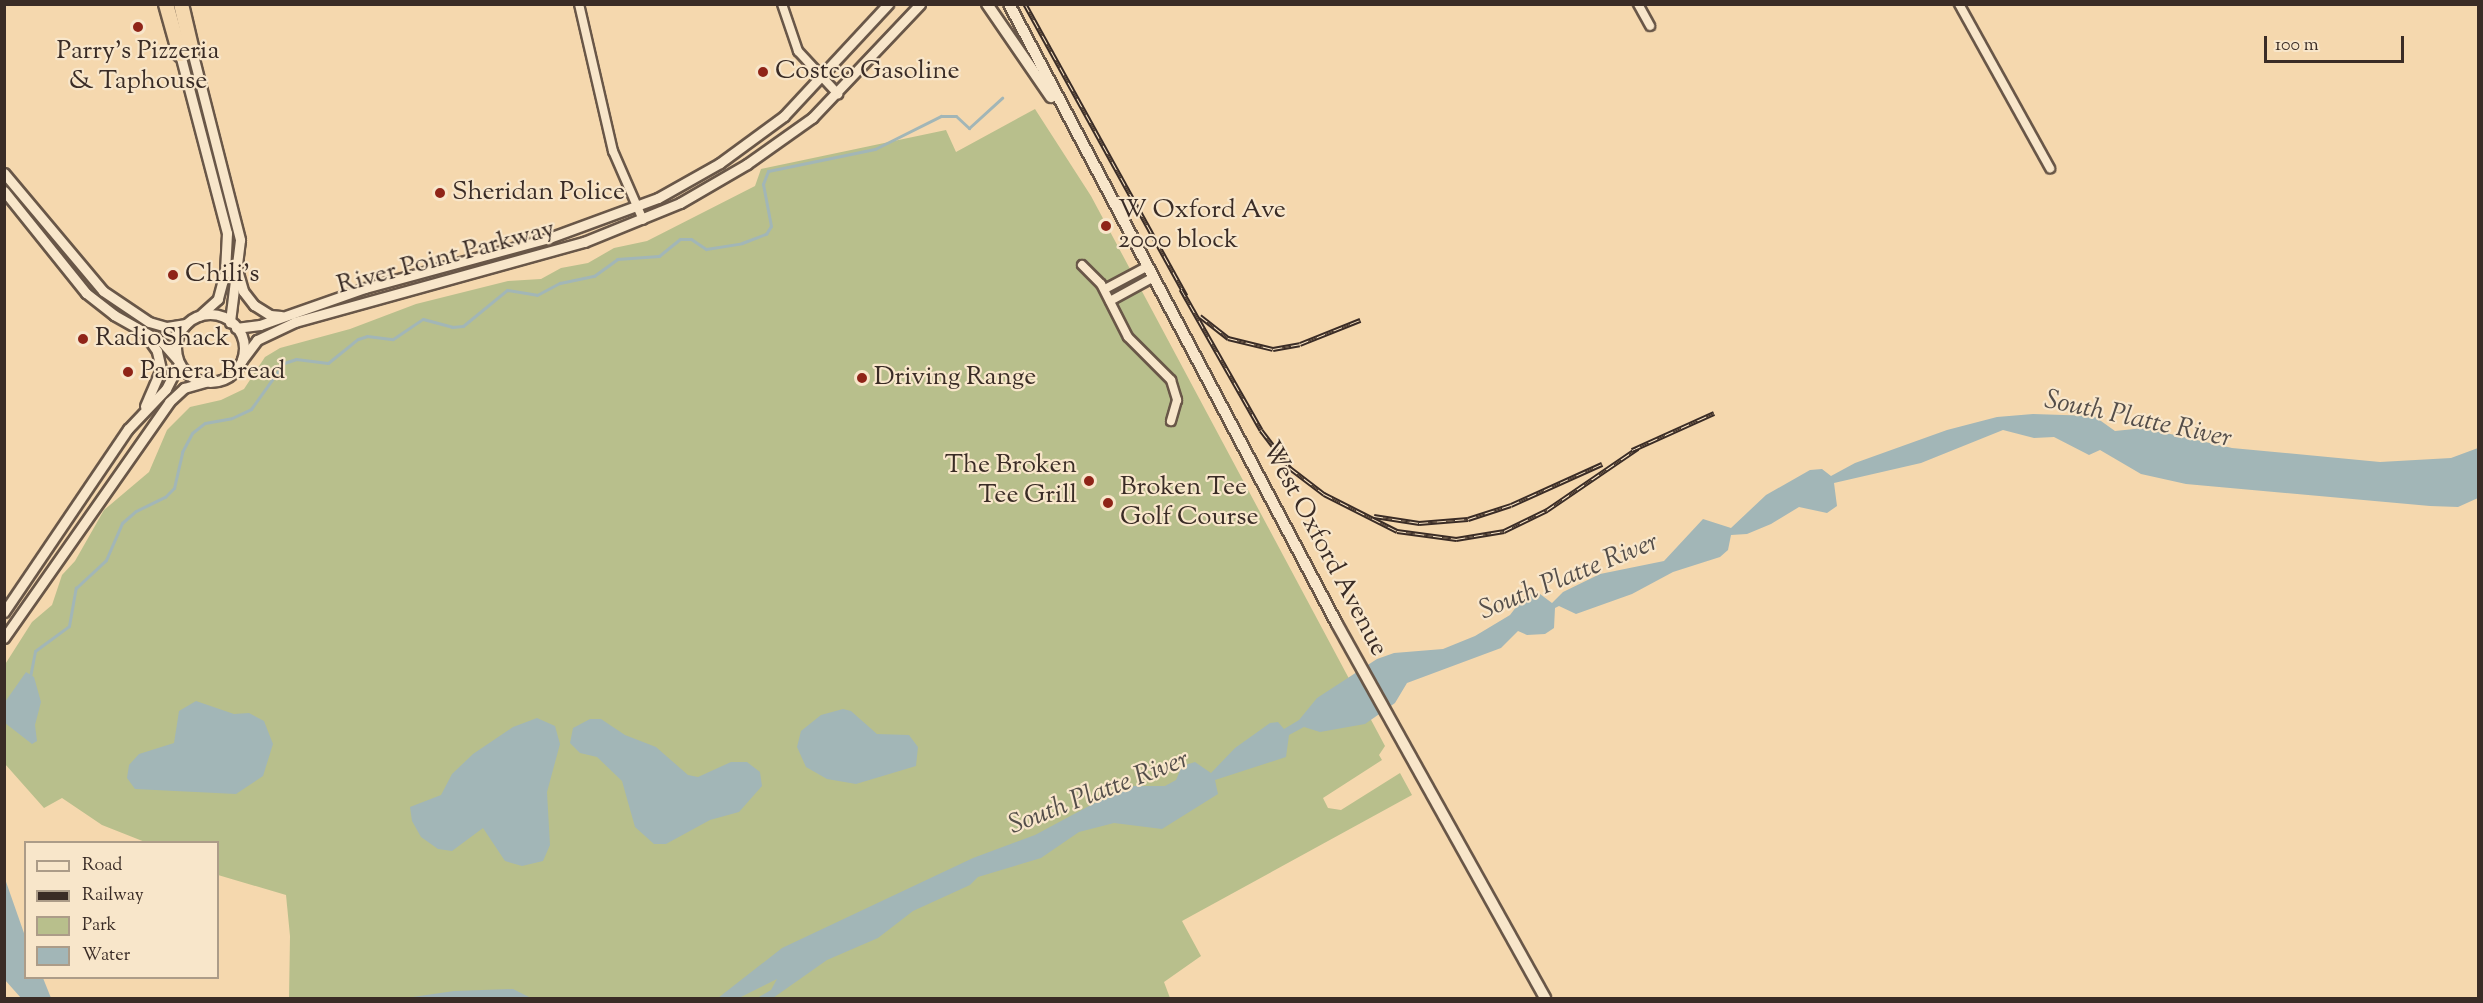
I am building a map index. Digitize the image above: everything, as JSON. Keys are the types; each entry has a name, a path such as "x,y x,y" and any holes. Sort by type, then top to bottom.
{"highway":[{"path":"166,4 186,53"},
{"path":"181,4 186,53"}],"main road":[{"name":"West Oxford Avenue","path":"987,4 1067,119"},
{"name":"West Oxford Avenue","path":"1009,4 1067,119 1154,277 1399,738 1545,999"}],"street":[{"path":"579,4 613,151 643,220"},
{"path":"782,4 794,44 821,80 838,94"},
{"name":"River Point Parkway","path":"233,325 260,325 354,291 549,238 637,208 735,153 784,116 821,80 888,4"},
{"name":"River Point Parkway","path":"242,360 257,340 295,322 574,245 643,220 747,164 799,128 838,94 920,4"},
{"path":"1638,4 1650,26"},
{"path":"1959,4 2050,168"},
{"path":"186,53 238,231 233,325"},
{"path":"4,173 103,291 149,322 167,327 186,324 199,316 213,305 220,291 227,233 186,53"},
{"path":"4,191 86,293 168,347 191,377 206,382"},
{"path":"1082,266 1105,289 1122,329 1174,384 1177,400 1171,421"},
{"path":"1105,289 1148,266"},
{"path":"237,271 242,288 254,305 270,315 288,315"},
{"path":"1110,301 1154,277"},
{"path":"4,638 169,402 184,388 229,376 242,360 243,343 233,325 215,315 199,316"},
{"path":"135,421 166,389 178,361 176,341 186,324"},
{"path":"4,612 34,564 135,421 154,390 161,369 156,348 140,330"}],"green space":[{"name":"Broken Tee Golf Course","path":"1035,109 1091,196 1385,746 1379,755 1382,760 1323,798 1328,808 1341,810 1400,773 1412,795 1182,921 1201,956 1164,982 1170,998 289,998 290,936 286,895 219,875 219,841 142,841 102,825 62,798 44,808 5,764 4,666 32,622 52,605 62,575 75,561 104,510 149,472 167,430 190,407 221,400 244,389 265,357 280,348 350,329 416,304 508,281 541,279 561,268 588,263 614,248 647,241 755,186 761,169 946,130 956,152"}],"water":[{"path":"2033,414 2094,416 2115,431 2144,428 2232,448 2380,462 2451,458 2478,448 2478,498 2458,507 2430,506 2186,484 2141,474 2100,450 2089,455 2054,437 2034,438 2003,430 1921,463 1834,483 1837,506 1827,513 1799,507 1771,524 1747,534 1731,535 1728,550 1720,557 1673,572 1632,594 1576,614 1559,606 1555,608 1554,628 1545,634 1527,635 1518,631 1501,648 1407,683 1395,703 1365,724 1320,732 1304,727 1289,735 1286,757 1215,780 1218,794 1162,829 1114,823 1079,832 1041,858 978,877 970,885 913,911 878,938 827,960 773,998 757,998 771,990 777,979 739,998 718,998 782,948 973,858 1035,835 1117,791 1132,786 1165,786 1176,780 1182,766 1195,762 1211,773 1235,748 1270,723 1278,722 1284,729 1299,720 1317,698 1377,659 1394,653 1443,649 1475,636 1510,615 1526,594 1540,594 1552,603 1563,592 1600,574 1664,561 1703,519 1731,528 1766,495 1810,470 1822,469 1831,476 1855,463 1947,430 1997,417"},
{"path":"26,672 34,677 41,702 35,725 37,741 32,744 5,723 5,702"},
{"path":"196,701 234,714 249,713 264,721 273,744 263,776 236,794 135,789 127,778 129,765 139,754 174,743 179,711"},
{"path":"843,709 851,711 877,734 909,735 918,747 916,766 856,784 827,779 806,767 797,747 801,731 821,715"},
{"path":"537,718 555,726 560,744 547,792 550,845 543,861 522,866 505,861 483,828 452,851 438,849 421,837 412,821 410,807 441,795 452,774 473,754 513,727"},
{"path":"590,719 601,719 625,735 656,747 688,775 698,777 731,762 747,762 760,772 762,786 739,812 710,820 666,844 654,844 635,827 622,781 597,757 580,753 570,743 573,728"},
{"path":"4,876 24,933 24,979 43,979 51,998 21,998 5,980"},
{"path":"513,989 531,998 406,998 454,991"}],"waterway":[{"path":"30,677 35,651 69,626 76,588 106,560 122,523 136,511 165,497 174,488 182,452 192,433 205,423 232,418 251,409 284,363 296,359 328,363 358,339 367,336 393,339 423,319 452,327 463,326 507,290 537,295 560,283 594,276 617,259 659,256 680,239 691,239 706,249 742,243 766,234 771,226 763,184 768,171 875,149 941,116 956,116 969,128 1002,98"}],"railway":[{"path":"1025,4 1186,296"},
{"path":"1181,289 1261,430 1290,468 1324,494 1397,531 1456,539 1504,531 1547,510 1638,448"},
{"path":"1200,316 1228,338 1273,349 1300,344 1360,320"},
{"path":"1632,450 1714,413"},
{"path":"1374,516 1419,523 1468,519 1511,505 1602,464"}],"place":[{"name":"Parry's Pizzeria & Taphouse","path":"138,27"},
{"name":"Costco Gasoline","path":"763,72"},
{"name":"Sheridan Police","path":"440,193"},
{"name":"W Oxford Ave 2000 block","path":"1106,226"},
{"name":"Chili's","path":"173,275"},
{"name":"RadioShack","path":"83,339"},
{"name":"Panera Bread","path":"128,372"},
{"name":"Driving Range","path":"862,378"},
{"name":"The Broken Tee Grill","path":"1089,481"},
{"name":"Broken Tee Golf Course","path":"1108,503"}],"water label":[{"name":"South Platte River","path":"2138,420"},
{"name":"South Platte River","path":"1569,577"},
{"name":"South Platte River","path":"1099,793"}]}
